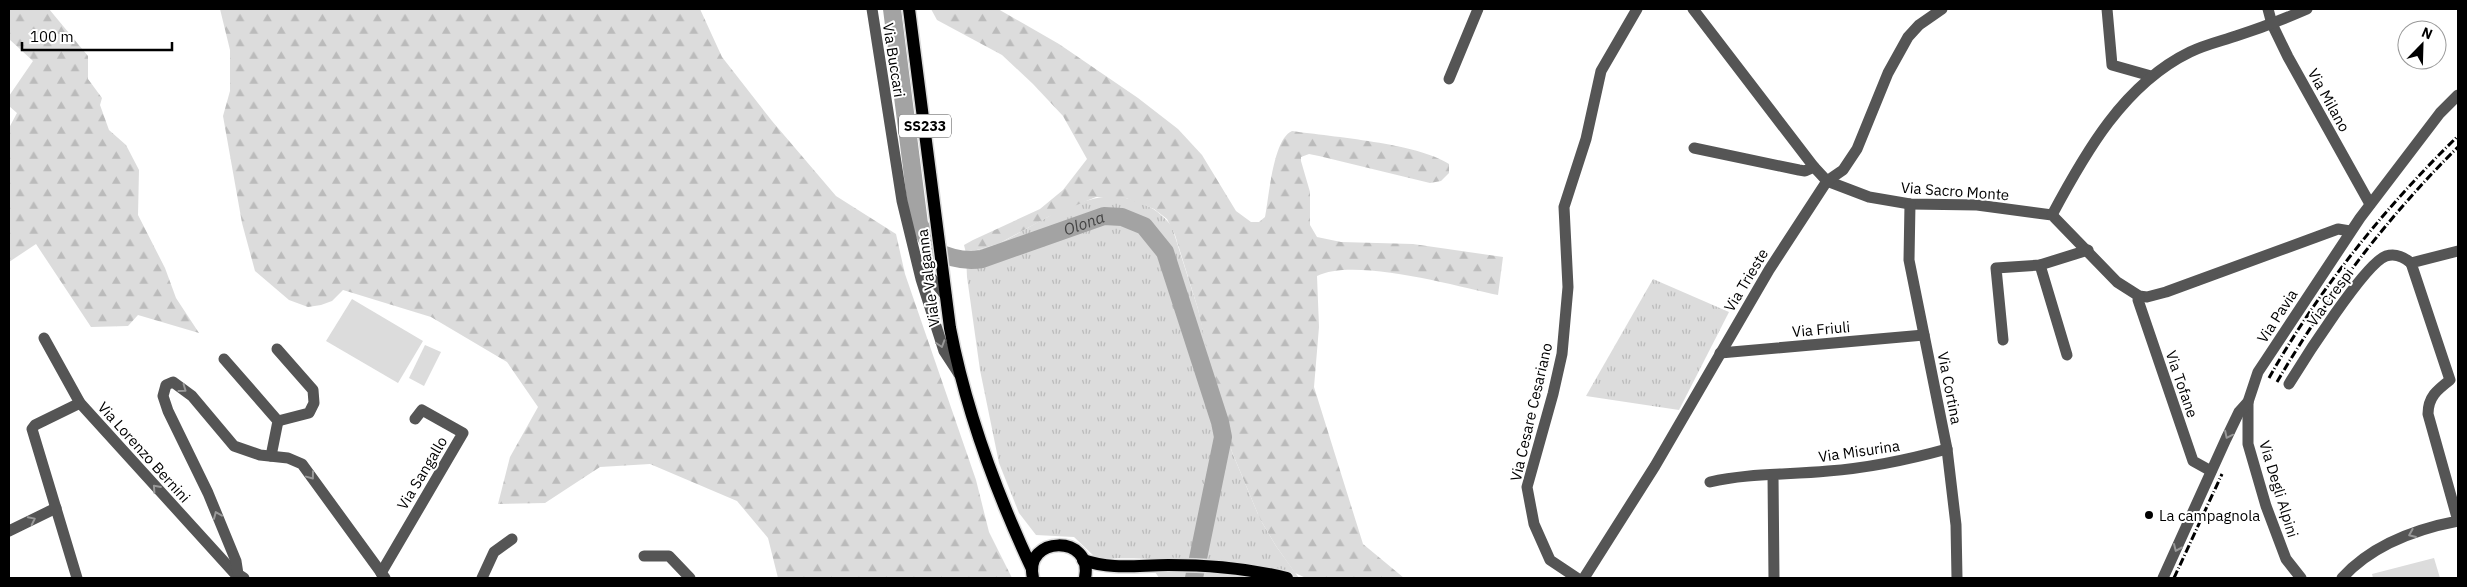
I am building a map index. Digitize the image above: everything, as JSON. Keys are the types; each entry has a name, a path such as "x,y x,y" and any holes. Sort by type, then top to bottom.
{"main road":[{"name":"Viale Valganna","path":"909,9 941,243 946,296 959,374 974,424 1033,574"},
{"path":"1017,535 1026,542 1044,549"},
{"path":"1033,574 1036,557 1044,549 1055,545 1066,545 1076,551 1083,560 1086,578 1115,568"},
{"path":"1083,560 1115,568 1208,566 1243,569 1287,578"}],"street":[{"name":"Via Buccari","path":"872,9 902,201 944,351 959,374"},
{"path":"1449,79 1478,9"},
{"name":"Via Cesare Cesariano","path":"1577,578 1550,560 1534,524 1527,487 1562,354 1568,287 1564,207 1586,139 1601,71 1637,9"},
{"name":"Via Sacro Monte","path":"1693,9 1814,167 1827,181 1869,197 1910,204 1977,205 2052,215"},
{"name":"Via Trieste","path":"1584,578 1655,466 1769,270 1827,181 1843,170 1857,149 1888,73 1908,37 1919,25 1942,9"},
{"path":"2107,9 2112,65 2151,76"},
{"name":"Via Milano","path":"2268,9 2272,24 2370,204"},
{"path":"2307,9 2272,24 2191,51 2151,76 2098,137 2076,170 2052,215 2117,282 2139,296 2147,297 2166,292 2338,229 2350,231"},
{"name":"Via Pavia","path":"2163,578 2239,412 2248,402 2262,366 2350,231 2440,113 2458,95"},
{"path":"1694,148 1798,170 1805,171 1814,167"},
{"name":"Via Cortina","path":"1910,204 1909,260 1948,453 1956,525 1958,578"},
{"path":"2003,340 1996,268 2040,265 2088,250"},
{"path":"2342,578 2361,560 2396,541 2436,525 2458,521 2428,414 2431,397 2436,390 2450,380 2410,263 2458,251"},
{"name":"Via Crespi","path":"2289,384 2330,322 2378,260 2392,254 2406,259 2410,263"},
{"name":"Via Buccari","path":"918,263 946,296"},
{"path":"2040,265 2067,355"},
{"name":"Via Tofane","path":"2139,296 2138,300 2193,461 2201,468 2211,471"},
{"name":"Via Friuli","path":"1720,353 1924,335"},
{"name":"Via Lorenzo Bernini","path":"44,338 80,403 216,554 240,577"},
{"path":"277,349 313,390 314,403 309,413 278,421"},
{"path":"224,359 278,421"},
{"path":"240,577 236,560 208,493 168,411 163,396 166,385 173,382 192,396 234,446 260,455 288,458 302,464 383,576"},
{"name":"Via Degli Alpini","path":"2248,402 2248,444 2266,506 2286,559 2301,578"},
{"path":"78,578 32,429 36,425 80,403"},
{"name":"Via Sangallo","path":"383,576 463,433 422,410 416,419"},
{"path":"271,456 278,421"},
{"name":"Via Misurina","path":"1710,482 1729,478 1891,464 1948,453"},
{"path":"1773,475 1774,578"},
{"path":"9,531 56,508"},
{"path":"482,578 494,552 512,539"},
{"path":"644,556 668,556 690,578"}],"green space":[{"path":"9,9 49,9 88,56 88,79 102,98 100,105 109,130 126,145 139,170 138,215 165,268 176,298 199,333 138,315 128,326 91,327 36,244 9,262 9,128 17,113 9,106 9,96 33,61 9,39"},
{"path":"220,9 700,9 722,57 772,121 836,196 896,234 905,274 976,480 989,532 1012,578 778,578 768,538 737,501 650,464 600,467 545,503 498,504 510,457 538,407 507,362 431,317 343,290 332,301 308,307 289,300 255,271 242,223 223,116 230,91 230,50"},
{"path":"931,9 998,9 1059,44 1138,98 1178,129 1202,155 1236,211 1251,222 1259,222 1265,217 1276,156 1280,145 1292,131 1396,146 1435,157 1449,164 1449,173 1441,181 1430,183 1319,156 1309,154 1301,157 1310,192 1310,225 1317,237 1341,242 1413,244 1503,257 1498,295 1432,280 1379,271 1334,271 1317,276 1319,327 1314,387 1363,544 1404,578 1306,578 1295,573 1276,546 1260,519 1232,452 1219,406 1198,309 1175,235 1167,219 1154,209 1126,198 1096,197 1048,217 998,244 966,253 964,245 1040,209 1063,190 1087,159 1063,116 1033,84 1002,55 937,20"},
{"path":"1113,196 1130,199 1154,209 1172,227 1198,309 1232,452 1260,519 1276,546 1299,578 1159,578 1146,558 1096,558 1074,537 1036,535 1019,513 999,463 980,370 967,277 966,253 1001,242 1071,206 1085,201"},
{"path":"1653,279 1729,312 1679,410 1586,396"},
{"path":"352,299 423,341 398,383 326,341"},
{"path":"425,345 441,352 424,386 409,378"},
{"path":"2434,558 2440,578 2373,578 2372,574"}],"waterway":[{"name":"Olona","path":"892,9 919,224 933,250 957,259 982,259 1104,216 1122,217 1144,226 1165,252 1220,422 1223,437 1194,578"}],"railway":[{"path":"2269,378 2309,313 2355,250 2405,191 2458,136"},
{"path":"2277,382 2316,320 2360,259 2407,201 2458,147"},
{"path":"2174,578 2222,474"}],"place":[{"name":"La campagnola","path":"2149,515"}]}
